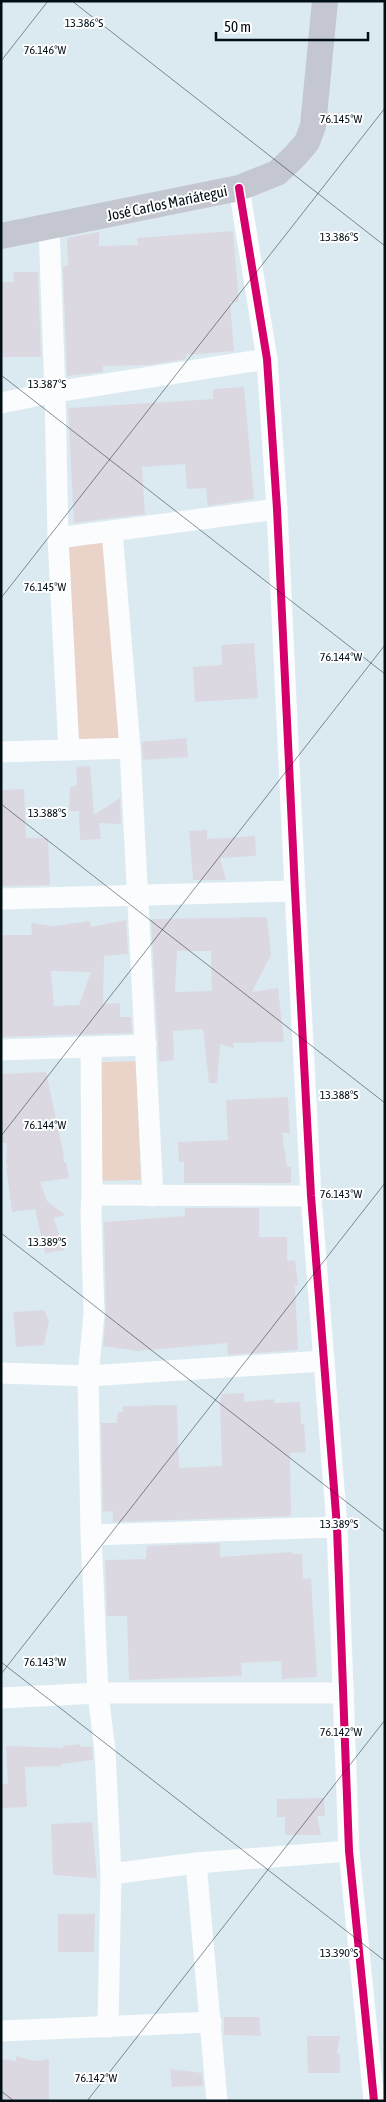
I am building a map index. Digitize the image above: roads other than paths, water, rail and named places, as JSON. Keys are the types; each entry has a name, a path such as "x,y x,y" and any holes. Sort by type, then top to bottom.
{"main road":[{"name":"José Carlos Mariátegui","path":"1,236 239,188 276,173 307,142 313,126 325,1"}],"street":[{"path":"239,188 267,359 277,508 311,1196 337,1527 349,1851 374,2101"},
{"path":"49,227 56,392 58,538 69,750"},
{"path":"1,402 267,359"},
{"path":"58,538 277,508"},
{"path":"112,531 130,748 153,1196"},
{"path":"1,752 130,748"},
{"path":"1,899 295,891"},
{"path":"1,1050 146,1045"},
{"path":"91,1048 91,1214 94,1314 88,1376 91,1535 98,1693 105,1751 111,1874 108,2027"},
{"path":"92,1195 311,1196"},
{"path":"1,1374 88,1376 324,1362"},
{"path":"91,1535 337,1527"},
{"path":"1,1698 98,1693 344,1693"},
{"path":"111,1874 196,1863 349,1851"},
{"path":"196,1863 217,2101"},
{"path":"1,2030 210,2022"}]}
